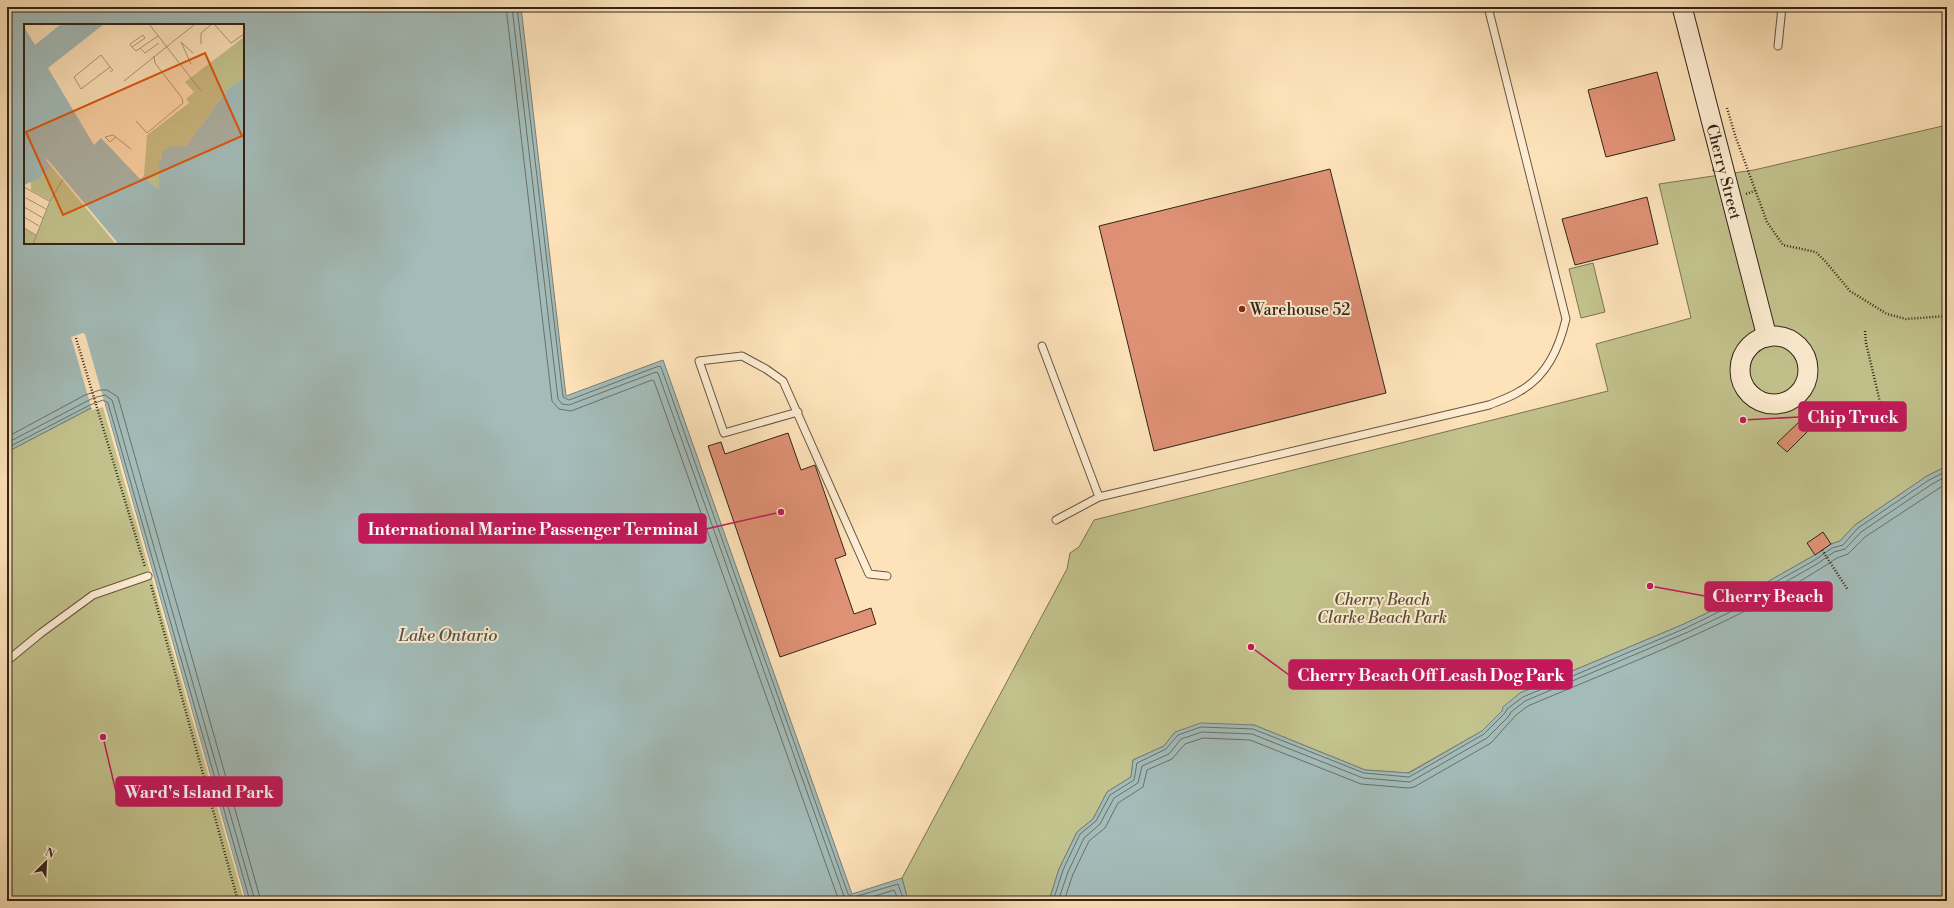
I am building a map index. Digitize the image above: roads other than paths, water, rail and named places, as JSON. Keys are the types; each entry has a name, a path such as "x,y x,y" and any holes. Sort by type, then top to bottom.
{"street":[{"name":"Cherry Street","path":"1682,7 1767,337"}],"lane":[{"path":"1056,520 1099,497 1489,405 1521,391 1546,369 1561,342 1566,319 1488,7"},
{"path":"1778,46 1782,7"},
{"path":"1042,346 1099,497"},
{"path":"798,412 724,433 700,361 742,356 766,369 783,381 798,412 869,574 888,576"},
{"path":"7,661 41,633 93,595 148,576"}],"water":[{"name":"Lake Ontario","path":"7,7 521,7 566,396 663,360 852,894 902,878 908,901 246,901 105,404 91,408 7,452"},
{"path":"1947,466 1947,901 1049,901 1059,869 1077,832 1093,819 1107,792 1131,777 1133,760 1164,746 1175,732 1201,723 1254,725 1365,770 1409,773 1482,731 1502,711 1503,707 1520,693 1684,624 1741,597 1813,556 1831,544 1840,541 1855,525 1927,476"}],"place":[{"name":"Warehouse 52","path":"1242,309"},
{"name":"Chip Truck","path":"1743,420"},
{"name":"International Marine Passenger Terminal","path":"781,512"},
{"name":"Cherry Beach","path":"1650,586"},
{"name":"Cherry Beach Off Leash Dog Park","path":"1251,647"},
{"name":"Ward's Island Park","path":"103,737"}],"park label":[{"name":"Cherry Beach Clarke Beach Park","path":"1382,608"}]}
